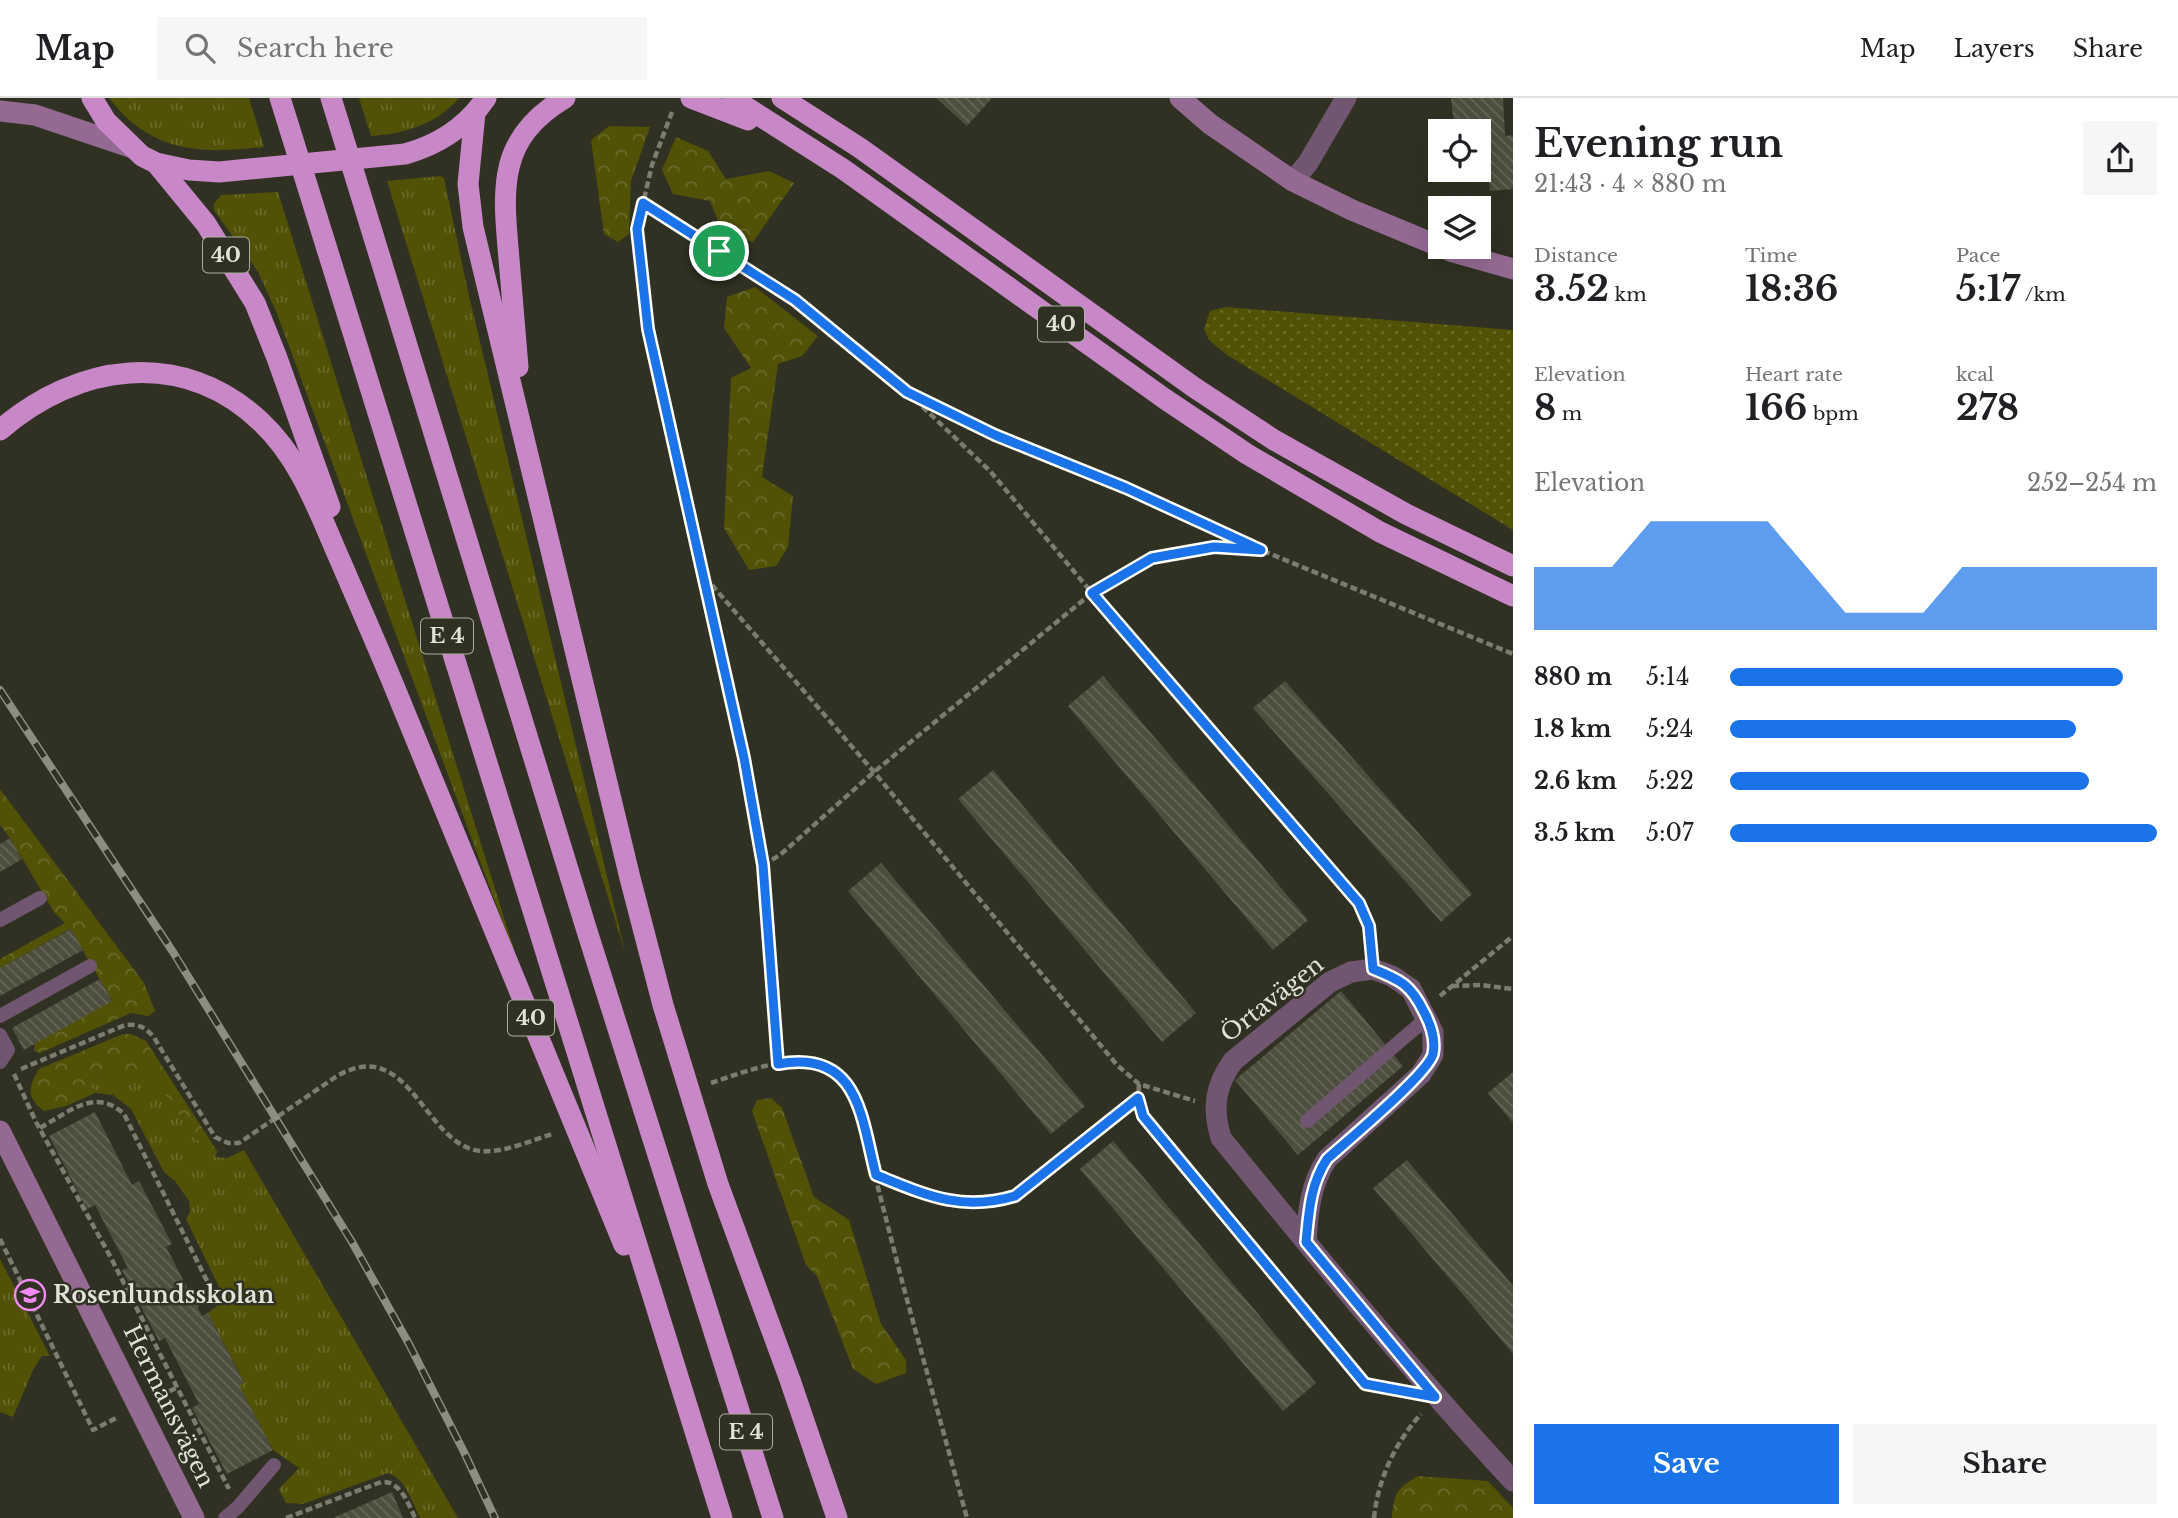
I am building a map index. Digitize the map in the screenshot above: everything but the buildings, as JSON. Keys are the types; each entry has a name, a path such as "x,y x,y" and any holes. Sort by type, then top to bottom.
{"highway":[{"name":"40","path":"92,98 106,121 130,146 156,163 206,224 255,303 277,358 384,662 677,1374"},
{"name":"E 4","path":"280,98 722,1518"},
{"name":"E 4","path":"331,98 587,931 773,1518"},
{"path":"524,439 504,191 510,163 522,138 540,116 565,98"},
{"path":"732,98 791,137"},
{"name":"40","path":"782,98 860,148 1195,388 1274,440 1406,514 1513,566"},
{"name":"40","path":"682,103 791,137 895,205 1165,399 1247,454 1369,526 1513,596"},
{"path":"481,105 468,168 472,227 630,878 663,1005 718,1184 837,1518"},
{"path":"156,163 189,170 219,172 405,154 443,138 481,105"},
{"path":"0,430 38,402 67,387 91,378 118,373 168,374 192,379 217,390 260,421 296,464 384,662"}],"street":[{"path":"1180,98 1210,124 1293,181 1352,210 1453,252 1513,269"},
{"path":"1293,181 1308,163 1346,98"},
{"path":"0,111 35,116 130,146"},
{"path":"1306,1242 1310,1200 1317,1175 1327,1159 1421,1074 1433,1055 1433,1032 1411,989 1392,976 1373,969"},
{"name":"Örtavägen","path":"1373,969 1351,972 1330,982 1233,1061 1224,1074 1215,1118 1221,1138 1306,1242 1435,1397 1513,1481"},
{"name":"Hermansvägen","path":"0,1131 194,1518"}],"lane":[{"path":"0,920 40,898"},
{"path":"0,1016 90,966"},
{"path":"1307,1121 1425,1014"},
{"path":"0,1035 8,1051 3,1059"},
{"path":"225,1518 274,1465"}],"path":[{"path":"682,103 660,141 637,229 648,329 744,758 763,865 778,1064"},
{"path":"643,203 795,300 907,392 990,471 1359,903 1369,926 1373,969"},
{"path":"907,392 995,435 1126,488 1261,550 1513,654"},
{"path":"763,865 780,855 874,772 1092,593 1152,558 1214,547 1261,550"},
{"path":"703,575 874,772 1117,1065 1139,1084 1162,1093 1216,1106"},
{"path":"1425,1014 1452,986 1513,936"},
{"path":"1452,986 1480,985 1513,989"},
{"path":"13,1073 125,1025 138,1024 153,1037 215,1137 228,1143 239,1143 337,1076 349,1069 361,1067 376,1068 394,1076 410,1088 449,1137 465,1146 479,1151 511,1147"},
{"path":"3,1059 13,1073 110,1256 238,1507"},
{"path":"735,1075 798,1060 817,1064 837,1073 847,1082 859,1108 967,1518"},
{"path":"1139,1084 1138,1098 1143,1116 1365,1384 1435,1397 1413,1423 1387,1466 1374,1518"},
{"path":"876,1175 941,1200 969,1204 992,1203 1015,1196 1138,1098"},
{"path":"40,1128 92,1100 110,1104 124,1114 214,1295 196,1305"},
{"path":"0,1239 93,1430 176,1388"},
{"path":"286,1518 389,1481 407,1500 415,1518"}],"green space":[{"path":"109,98 249,98 264,147 198,149 160,140 125,116"},
{"path":"359,98 459,98 441,115 419,126 396,133 371,136"},
{"path":"609,126 650,127 631,181 629,234 618,242 604,234 591,140"},
{"path":"676,137 708,151 726,179 769,171 794,183 753,242 723,233 710,201 673,194 662,170"},
{"path":"440,176 444,178 467,287 625,952 387,181"},
{"path":"278,192 520,969 276,311 258,272 214,210 214,204 221,195"},
{"path":"755,287 818,336 802,356 778,364 762,477 793,496 788,547 776,566 749,570 724,528 731,378 751,368 724,328 727,297"},
{"path":"1226,307 1513,330 1513,530 1227,355 1209,340 1204,329 1210,311"},
{"path":"0,789 144,983 155,1011 148,1016 131,1013 40,1053 34,1051 35,1043 112,1000 70,929 0,968 0,959 65,923 54,912 0,825"},
{"path":"123,1034 131,1034 146,1041 217,1151 216,1157 200,1143 154,1079 136,1073 111,1073 98,1077 91,1086 95,1093 66,1106 44,1111 34,1101 31,1087 39,1069"},
{"path":"111,1073 136,1073 154,1079 215,1157 227,1158 244,1150 458,1518 420,1518 404,1486 388,1473 303,1504 286,1503 279,1489 299,1468 273,1450 239,1385 244,1382 208,1313 221,1303 223,1295 186,1219 190,1212 189,1201 175,1181 164,1172 131,1109 113,1095 95,1093 91,1086 98,1077"},
{"path":"771,1098 782,1108 814,1197 849,1220 881,1324 906,1360 906,1373 876,1384 853,1369 817,1276 806,1265 752,1111 757,1100"},
{"path":"0,1259 50,1356 42,1356 33,1370 13,1417 0,1412"},
{"path":"1418,1476 1488,1481 1513,1508 1513,1518 1392,1518 1398,1492"}],"railway":[{"path":"0,690 173,952 352,1242 409,1344 495,1518"}],"place":[{"name":"Rosenlundsskolan","path":"30,1295"}],"route":[{"path":"643,203 719,251 795,300 907,392 995,435 1126,488 1261,550 1214,547 1152,558 1092,593 1359,903 1369,926 1373,969 1392,976 1411,989 1433,1032 1433,1055 1421,1074 1327,1159 1317,1175 1310,1200 1306,1242 1435,1397 1365,1384 1143,1116 1138,1098 1015,1196 992,1203 969,1204 941,1200 876,1175 859,1108 847,1082 837,1073 810,1062 798,1060 778,1064 763,865 744,758 648,329 637,229 643,203"}]}
